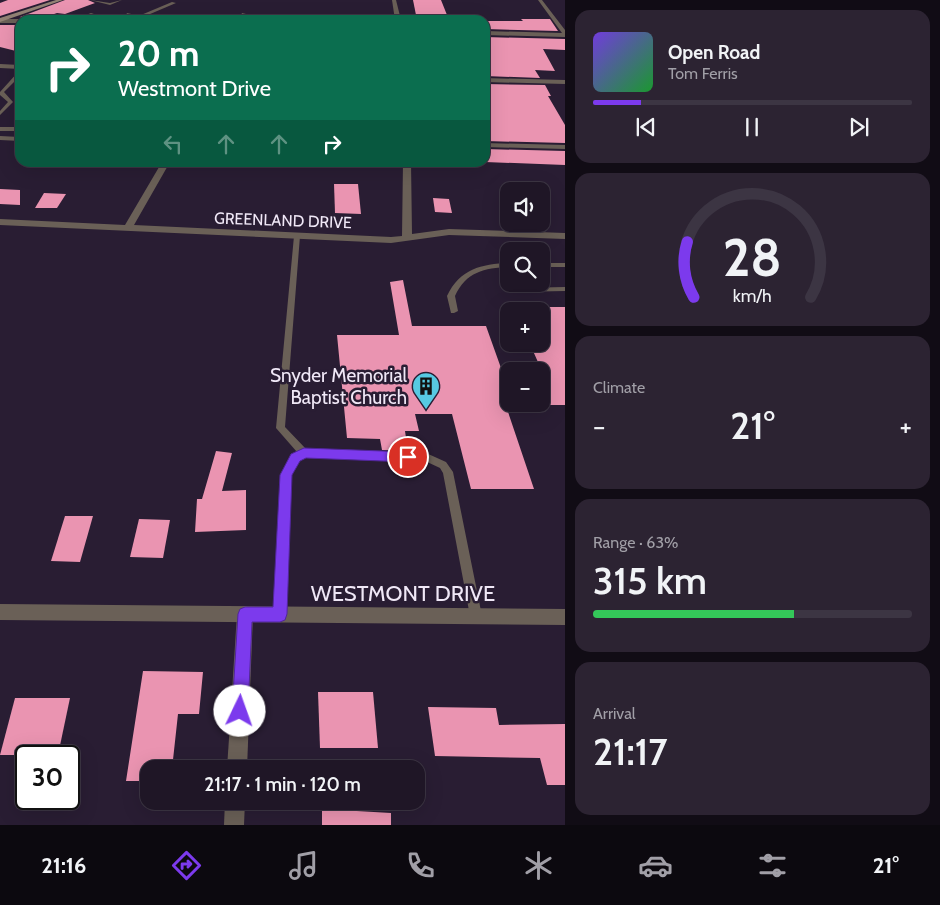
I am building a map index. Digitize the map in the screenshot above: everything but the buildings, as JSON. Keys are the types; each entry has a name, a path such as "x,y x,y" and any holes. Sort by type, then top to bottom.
{"main road":[{"path":"15,15 61,0"},
{"path":"0,20 15,15"}],"street":[{"path":"394,0 397,15"},
{"path":"540,0 565,34"},
{"path":"145,15 174,4"},
{"path":"0,20 15,21"},
{"path":"490,33 565,34"},
{"path":"0,66 15,65"},
{"path":"490,80 565,82"},
{"path":"0,128 15,129"},
{"path":"490,145 565,148"},
{"path":"128,228 163,167"},
{"path":"407,167 407,237"},
{"name":"GREENLAND DRIVE","path":"0,222 391,240 449,232 565,236"},
{"name":"WESTMONT DRIVE","path":"0,612 565,617"},
{"path":"237,760 245,614"},
{"path":"234,825 235,810"}],"lane":[{"path":"92,0 110,4 120,0"},
{"path":"127,14 131,15"},
{"path":"0,114 11,102 2,94 15,78"},
{"path":"0,86 6,87"},
{"path":"0,138 15,139"},
{"path":"297,236 280,428 304,453"},
{"path":"454,311 451,296 462,277 484,266 500,265"},
{"path":"550,265 565,265"},
{"path":"550,289 565,289"},
{"path":"280,614 286,475 295,458 304,453 426,457 443,465 448,472 476,616"}],"place":[{"name":"Snyder Memorial Baptist Church","path":"426,410"}],"route":[{"path":"240,711 245,614 280,614 286,475 295,458 304,453 408,457"}]}
